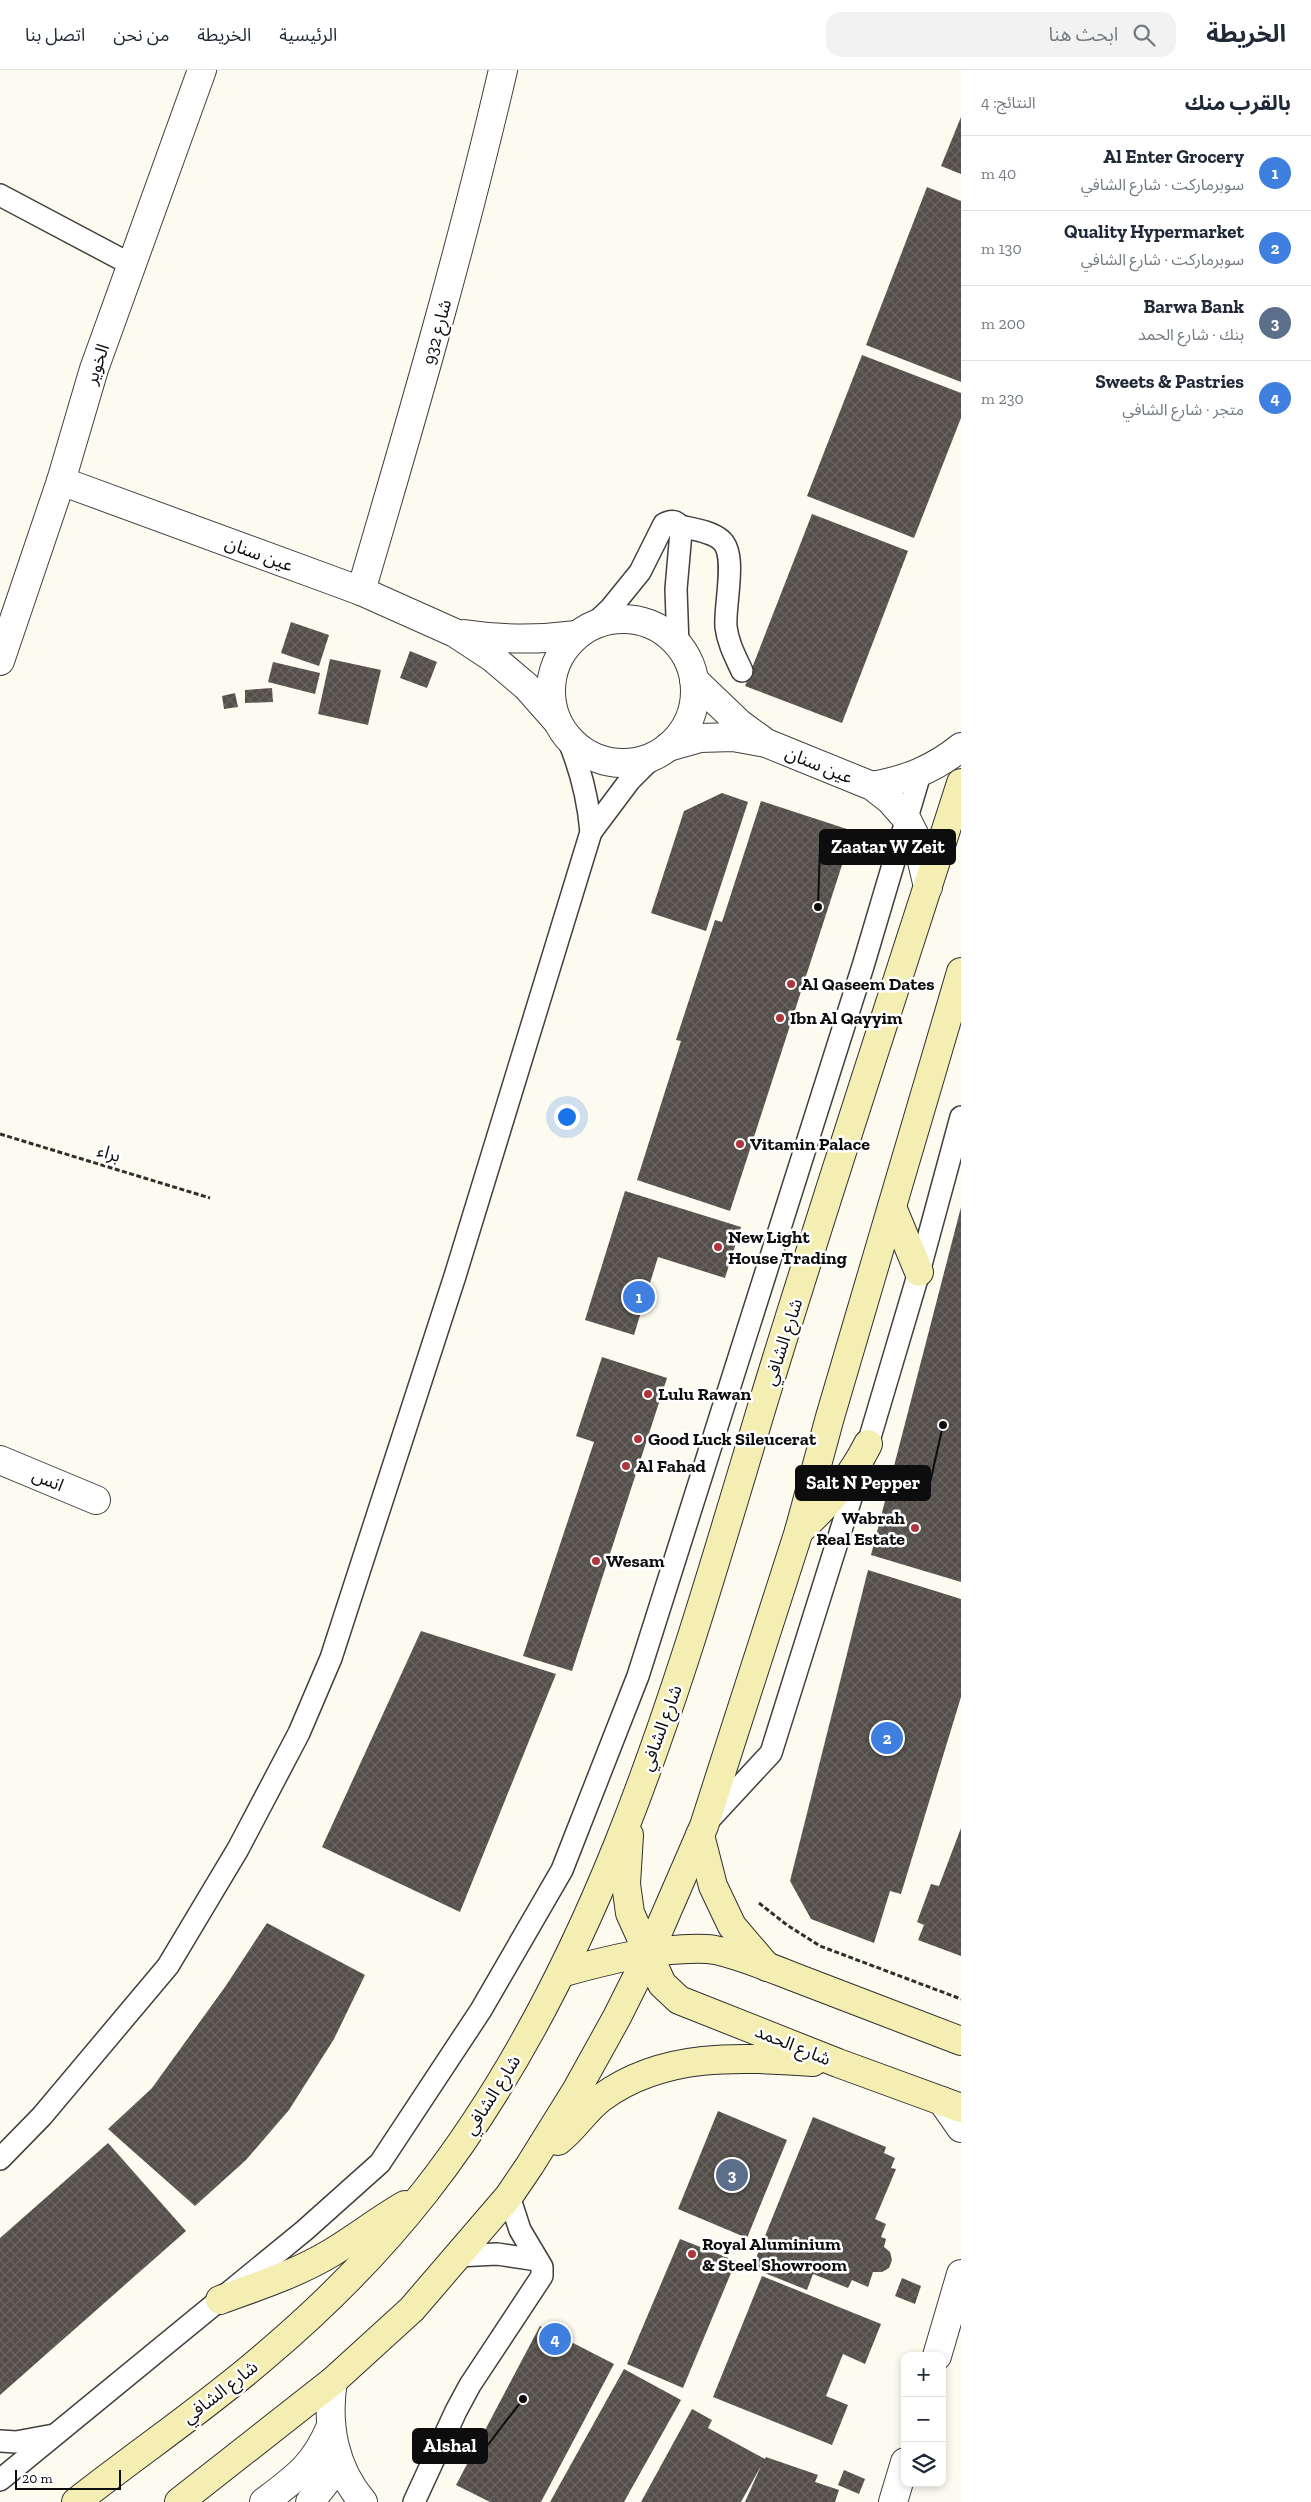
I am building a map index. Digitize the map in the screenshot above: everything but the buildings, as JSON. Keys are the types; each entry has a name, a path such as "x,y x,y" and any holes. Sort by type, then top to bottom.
{"main road":[{"name":"شارع الشافي","path":"76,2502 265,2356 356,2272 424,2194 482,2114 522,2046 561,1973 591,1908 630,1810 687,1656 765,1398 961,783"},
{"path":"179,2502 332,2381 412,2309 509,2196 576,2091 613,2025 648,1955 702,1831 799,1532 830,1417 961,972"},
{"path":"892,1207 919,1272"},
{"path":"799,1532 824,1509 846,1481 868,1444"},
{"name":"شارع الحمد","path":"630,1810 627,1894 630,1913 662,1984 679,2000 838,2063 952,2105"},
{"path":"702,1831 713,1886 732,1926 767,1967"},
{"path":"561,1973 600,1962 685,1949 710,1949 767,1967 961,2041"},
{"path":"530,2165 562,2138 600,2099 640,2075 686,2061 763,2058 838,2063"},
{"path":"220,2300 284,2278 332,2253 375,2222 424,2194"}],"street":[{"name":"الخوير","path":"0,661 61,481 94,369 202,70"},
{"name":"شارع 932","path":"361,591 433,348 482,160 503,70"},
{"name":"عين سنان","path":"61,481 361,591 455,632 492,658 527,687 562,729"},
{"path":"611,620 630,620 648,624 665,633 678,646 688,662 694,680 694,698 690,717 681,733 661,752 634,762 616,763 597,759 580,750 562,729 552,703 551,684 555,666 564,649 585,630 611,620"},
{"name":"عين سنان","path":"455,632 496,639 536,640 585,630"},
{"name":"عين سنان","path":"694,680 740,724 766,743"},
{"name":"عين سنان","path":"661,752 700,738 733,737 766,743 872,786 890,800 906,818 917,840 928,887"},
{"name":"عين سنان","path":"872,786 902,781 920,774 945,760 961,747"},
{"name":"انس","path":"0,1460 96,1500"},
{"path":"952,2105 961,2128"},
{"path":"938,2352 960,2285"},
{"path":"332,2381 330,2400 334,2446 340,2464 356,2494 363,2502"},
{"path":"264,2502 306,2469 320,2450 331,2426"},
{"path":"310,2502 340,2464"},
{"path":"893,2502 901,2475"}],"lane":[{"path":"0,195 132,265"},
{"path":"585,630 610,609 640,572 664,524 670,520 680,526 713,535 726,546 730,562 726,627 729,642 742,670"},
{"path":"678,646 676,589 680,526"},
{"path":"562,729 580,767 588,800 591,832"},
{"path":"0,2158 42,2116 168,1966 238,1849 299,1733 331,1658 443,1314 591,832 620,793 661,752"},
{"path":"0,2480 305,2230 380,2163 481,2010 562,1870 638,1676 863,966 920,774"},
{"path":"702,1831 771,1753 868,1444 919,1272 961,1117"},
{"path":"0,2149 42,2116"},
{"path":"414,2502 470,2385 542,2276 542,2267 520,2230 509,2196"},
{"path":"457,2256 498,2254 537,2260"},
{"path":"0,2441 16,2442 56,2434"}],"path":[{"name":"براء","path":"0,1134 210,1198"},
{"path":"752,1898 787,1925 820,1946 961,1999"}],"place":[{"name":"Zaatar W Zeit","path":"818,907"},
{"name":"Al Qaseem Dates","path":"791,984"},
{"name":"Ibn Al Qayyim","path":"780,1018"},
{"name":"Vitamin Palace","path":"740,1144"},
{"name":"New Light House Trading","path":"718,1247"},
{"name":"Al Enter Grocery","path":"639,1297"},
{"name":"Lulu Rawan","path":"648,1394"},
{"name":"Salt N Pepper","path":"943,1425"},
{"name":"Good Luck Sileucerat","path":"638,1439"},
{"name":"Al Fahad","path":"626,1466"},
{"name":"Wabrah Real Estate","path":"915,1528"},
{"name":"Wesam","path":"596,1561"},
{"name":"Quality Hypermarket","path":"887,1738"},
{"name":"Barwa Bank","path":"732,2175"},
{"name":"Royal Aluminium & Steel Showroom","path":"692,2254"},
{"name":"Sweets & Pastries","path":"555,2339"},
{"name":"Alshal","path":"523,2399"}]}
